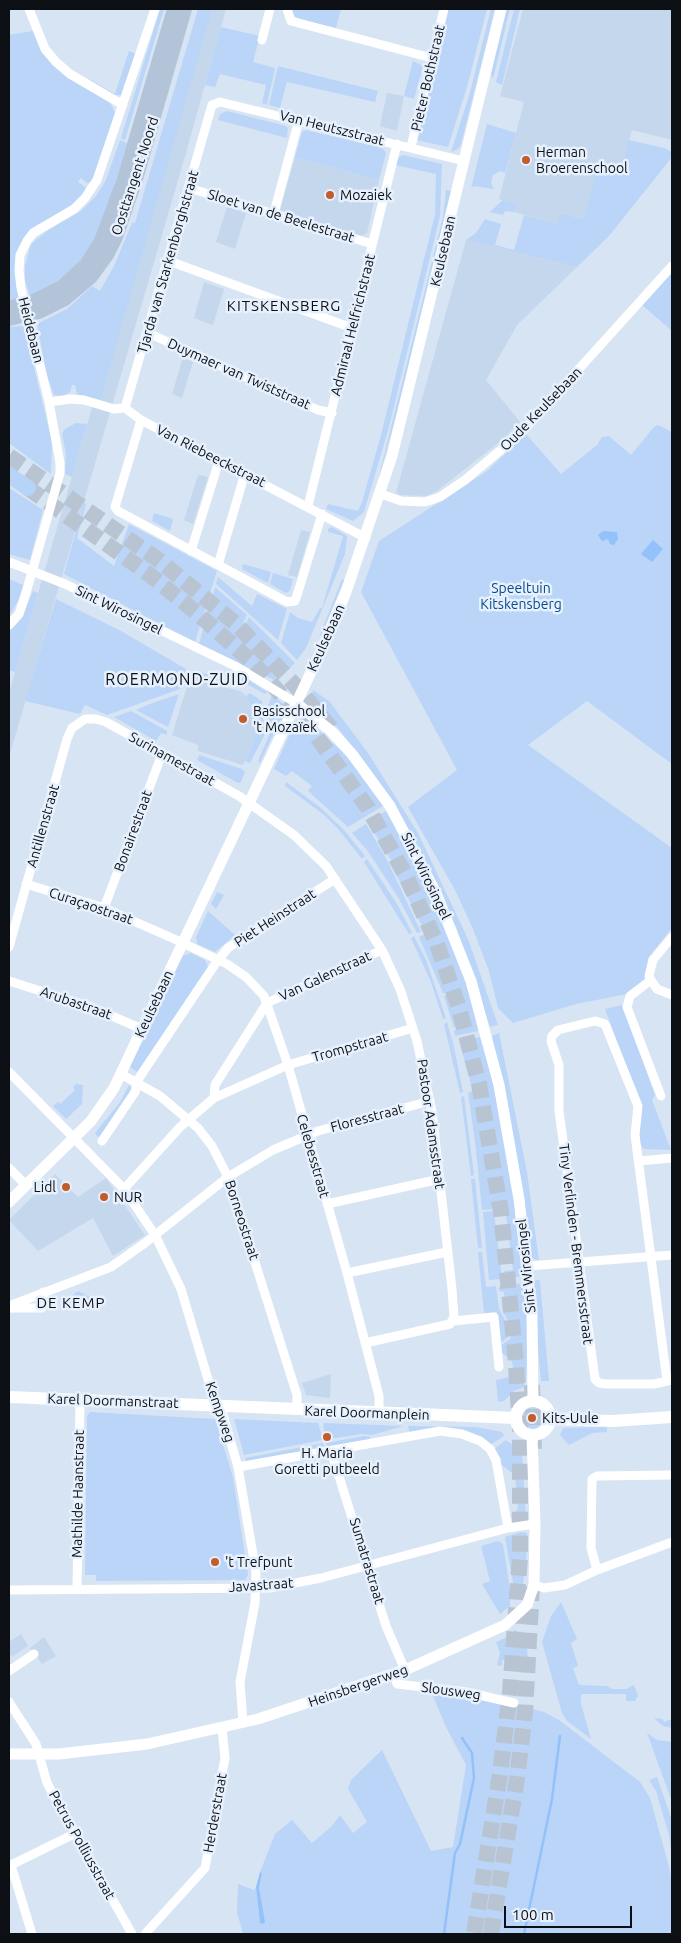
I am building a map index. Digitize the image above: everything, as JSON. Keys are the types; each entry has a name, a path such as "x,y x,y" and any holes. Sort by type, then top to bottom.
{"highway":[{"path":"9,475 28,488"}],"main road":[{"name":"Oosttangent Noord","path":"9,308 34,301 62,287 86,265 101,241 123,182 174,9"},
{"name":"Oosttangent Noord","path":"9,319 38,312 65,299 91,276 107,255 116,237 136,179 186,9"},
{"name":"Karel Doormanstraat","path":"9,1397 218,1405"},
{"path":"533,1401 545,1406 550,1419 545,1431 532,1436 520,1430 515,1418 521,1405 533,1401"},
{"name":"Karel Doormanplein","path":"218,1405 297,1410 515,1418"},
{"path":"550,1419 613,1421 672,1418"}],"street":[{"path":"29,9 45,49 56,62 94,90 123,105"},
{"name":"Heidebaan","path":"9,625 19,614 26,594 60,474 60,451 21,288 20,255 26,241 39,228 74,208 90,192 101,171 155,9"},
{"path":"262,40 270,9"},
{"path":"287,9 291,21 432,58"},
{"name":"Pieter Bothstraat","path":"411,147 444,9"},
{"name":"Keulsebaan","path":"9,1202 100,1110 121,1074 326,639 366,538 381,494 412,377 501,9"},
{"name":"Van Heutszstraat","path":"209,117 212,105 220,102 464,161"},
{"name":"Tjarda van Starkenborghstraat","path":"125,408 169,261 209,117"},
{"path":"274,213 298,120"},
{"name":"Admiraal Helfrichstraat","path":"308,506 397,144"},
{"name":"Sloet van de Beelestraat","path":"189,188 372,244"},
{"path":"169,261 352,328"},
{"name":"Oude Keulsebaan","path":"381,494 401,501 425,502 440,497 465,480 521,433 672,266"},
{"name":"Duymaer van Twiststraat","path":"148,333 318,410 332,413"},
{"name":"Van Riebeeckstraat","path":"49,402 71,399 84,400 114,409 125,408 141,420 366,538"},
{"path":"141,420 115,507 118,512 291,603 295,601 322,514"},
{"path":"191,551 219,461"},
{"path":"218,565 245,473"},
{"name":"Sint Wirosingel","path":"9,562 82,592 237,667 296,702 331,731 352,754 376,786 414,849 455,937 471,981 499,1085 519,1199 528,1266 532,1333 533,1401"},
{"name":"Surinamestraat","path":"93,718 106,722 250,803"},
{"name":"Antillenstraat","path":"9,947 70,732 81,721 93,718"},
{"name":"Bonairestraat","path":"104,908 162,754"},
{"name":"Pastoor Adamsstraat","path":"250,803 310,849 335,879 382,950 400,989 422,1058 430,1101 440,1179 452,1323"},
{"name":"Piet Heinstraat","path":"218,960 228,948 335,879"},
{"name":"Curaçaostraat","path":"26,884 104,908 183,943"},
{"path":"672,937 653,960 649,976 656,989 672,994"},
{"name":"Celebesstraat","path":"183,943 218,960 246,977 268,1003 288,1065 347,1273 379,1396 379,1412"},
{"name":"Van Galenstraat","path":"268,1003 382,950"},
{"name":"Keulsebaan","path":"102,1141 135,1092 138,1082 218,960"},
{"path":"651,980 630,996 627,1007 661,1096"},
{"name":"Arubastraat","path":"9,981 91,1007 142,1029"},
{"path":"214,1098 214,1084 268,1003"},
{"name":"Tiny Verlinden - Bremmersstraat","path":"639,1161 635,1135 638,1106 605,1024 601,1021 558,1030 552,1036 552,1045 559,1065 559,1111 595,1379 599,1383 606,1384 654,1384 670,1380"},
{"name":"Trompstraat","path":"124,1189 189,1120 214,1098 288,1065 413,1028"},
{"name":"Kempweg","path":"9,1072 124,1189 156,1235 181,1289 218,1405 223,1415 238,1467 250,1532 256,1588 240,1682 243,1723"},
{"name":"Borneostraat","path":"121,1074 160,1096 189,1120 212,1146 228,1177 297,1395 297,1410"},
{"name":"Floresstraat","path":"9,1307 43,1292 111,1267 156,1235 228,1177 273,1150 307,1136 430,1101"},
{"path":"670,1380 639,1161 672,1158"},
{"path":"9,1168 26,1185"},
{"path":"327,1204 440,1179"},
{"path":"347,1273 447,1252"},
{"path":"528,1266 672,1255"},
{"path":"9,1307 42,1308 46,1300 43,1292"},
{"path":"365,1343 452,1323 494,1317 499,1367"},
{"name":"Mathilde Haanstraat","path":"77,1588 80,1400"},
{"name":"Karel Doormanplein","path":"238,1467 440,1431 475,1438 490,1449 498,1465 508,1528"},
{"path":"532,1436 536,1524 534,1585 544,1588 565,1586 597,1570 672,1542"},
{"name":"Sumatrastraat","path":"331,1451 369,1565 400,1672"},
{"path":"597,1570 591,1548 592,1478 597,1476 672,1475"},
{"name":"Javastraat","path":"9,1590 256,1588 296,1584 508,1528 536,1524"},
{"name":"Heinsbergerweg","path":"9,1754 59,1754 147,1744 243,1723 299,1707 400,1672 505,1625 527,1605 534,1585"},
{"path":"9,1672 34,1654"},
{"name":"Slousweg","path":"400,1672 397,1684 466,1692 514,1703"},
{"name":"Petrus Polliusstraat","path":"9,1702 36,1744 47,1783 132,1934"},
{"name":"Herderstraat","path":"145,1934 205,1868 225,1758 222,1728"},
{"path":"32,1934 10,1866 76,1833"}],"shaded area":[{"path":"208,9 226,9 186,153 9,757 9,693"},
{"path":"523,9 672,9 672,140 632,130 622,169 599,164 585,219 560,213 557,224 514,212 516,204 499,199 524,102 500,96"},
{"path":"387,93 404,96 397,131 380,126"},
{"name":"Mozaiek","path":"295,157 379,180 367,233 361,236 280,210"},
{"path":"227,207 246,213 235,249 216,242"},
{"path":"466,240 577,267 517,325 486,380 520,422 502,440 437,491 426,496 400,495 396,493"},
{"path":"204,282 224,289 213,325 194,318"},
{"path":"183,357 193,362 182,398 172,394"},
{"path":"198,475 208,477 193,524 184,520"},
{"path":"301,530 310,532 297,577 288,575"},
{"path":"190,677 242,692 246,696 258,720 254,741 243,765 198,751 198,745 172,735"},
{"path":"55,1174 78,1197 106,1178 145,1235 113,1256 93,1218 38,1251 9,1220"},
{"path":"331,1374 330,1398 306,1395 302,1383"},
{"path":"21,1634 28,1646 12,1657 9,1653 9,1642"},
{"path":"44,1637 56,1656 42,1664 30,1648"}],"green space":[{"path":"25,9 41,47 110,102 115,113 115,119 92,182 87,183 81,178 78,182 85,187 86,192 65,211 37,225 24,239 17,288 19,300 9,302 9,35 33,31"},
{"path":"160,9 164,9 125,140 121,138"},
{"path":"198,9 212,9 100,401 77,394 75,385 72,385 70,392 62,396 54,395 47,376 37,324 67,309 92,286 100,291 114,266 132,223 135,223"},
{"path":"292,9 341,9 336,28 302,20 294,16"},
{"path":"448,9 487,9 467,87 448,147 416,140"},
{"path":"491,9 495,9 461,144 458,149 451,152 469,96"},
{"path":"506,9 510,9 493,79 491,74"},
{"path":"514,9 520,9 502,85 496,82"},
{"path":"221,27 260,36 253,62 275,68 267,105 262,103 266,85 220,74 215,87 205,85"},
{"path":"129,51 137,54 127,85 123,84 126,88 125,91 121,95 114,95 87,81 89,79 115,94"},
{"path":"413,61 423,66 414,99 404,96"},
{"path":"278,66 378,91 375,102 287,82 280,108 269,105"},
{"path":"227,111 286,126 288,129 287,138 218,120 220,114"},
{"path":"487,124 516,133 505,173 500,171 493,175 491,183 494,189 474,186 471,188"},
{"path":"306,130 382,148 386,153 379,180 295,157 302,132"},
{"path":"120,140 127,143 99,238 90,252 58,283 30,297 25,280 25,266 31,244 50,229 81,211 96,196 106,180"},
{"path":"629,140 664,148 672,152 672,157 609,236 577,267 466,240 476,233 485,219 501,224 495,245 514,250 524,215 557,224 560,213 584,219 599,163 622,169"},
{"path":"403,155 442,164 440,216 389,427 364,512 353,521 326,509 328,504 358,511 362,502 381,435 435,214 436,174 395,165 398,158"},
{"path":"446,190 451,191 408,373 375,492 443,217"},
{"path":"503,200 517,204 514,212 505,211 503,215 490,212"},
{"path":"672,270 672,331 642,305"},
{"path":"24,326 52,442 51,474 9,443 9,327"},
{"path":"76,423 87,424 72,477 65,474 66,454 62,434 65,429"},
{"name":"Speeltuin Kitskensberg","path":"658,425 672,432 672,764 587,701 528,745 672,848 672,928 648,958 645,980 627,994 576,1004 513,1023 498,1008 489,971 473,929 456,892 408,807 457,770 361,592 379,541 487,471 526,434 561,474 597,445 602,437 609,436 631,455 654,427"},
{"path":"9,488 43,510 30,560 9,554"},
{"path":"84,502 86,504 77,538 114,566 129,524 217,571 195,642 64,574"},
{"path":"154,513 173,519 170,531 152,521"},
{"path":"332,527 347,536 345,554 306,648 297,660 281,643 290,612 298,618 312,622 320,608 322,608 343,536 328,532 328,529"},
{"path":"243,564 271,572 268,583 242,569"},
{"path":"273,573 293,579 290,591 286,593 270,584"},
{"path":"218,577 252,606 257,594 287,609 278,640 216,584"},
{"path":"9,579 23,585 18,601 9,616"},
{"path":"342,579 344,580 321,636 320,635"},
{"path":"215,587 247,615 243,623 246,624 249,617 295,663 289,669 280,672 274,680 199,644"},
{"path":"33,591 38,593 15,672 9,670 9,632 22,618"},
{"path":"56,599 121,631 186,669 180,689 107,715 85,705 80,714 25,701"},
{"path":"192,670 213,676 210,682 190,677"},
{"path":"240,674 267,692 265,694 232,676"},
{"path":"313,690 329,701 368,753 418,833 468,939 498,1025 490,1027 456,927 386,794 339,729 314,706"},
{"path":"250,693 262,701 261,713 265,725 264,736 250,763 245,761 254,741 258,720 246,696"},
{"path":"179,694 168,727 136,710 150,704"},
{"path":"272,695 284,704 287,711 284,720 280,720 260,763 258,761 271,731 267,710"},
{"path":"131,711 167,731 167,735 161,733 156,741 114,717"},
{"path":"307,720 346,755 383,806 348,827 308,791 312,786 292,771 286,776 274,769 293,727 291,726 295,721"},
{"path":"199,755 242,769 245,772 241,782 238,783 197,760"},
{"path":"286,782 321,808 344,830 365,856 362,859 339,830 323,814 285,786"},
{"path":"386,811 431,892 453,943 472,1000 478,1031 455,1036 454,1030 457,1027 454,1028 444,996 447,993 443,993 419,937 425,934 424,930 390,862 391,860 368,822"},
{"path":"366,824 388,862 421,932 417,933 398,897 367,850 352,833"},
{"path":"367,859 397,904 412,933 409,934 364,862"},
{"path":"217,892 224,895 216,909 211,904"},
{"path":"208,911 235,935 215,952 197,944 196,937"},
{"path":"414,936 426,960 446,1018 443,1019 431,982 411,938"},
{"path":"191,953 205,960 208,967 137,1072 129,1066 182,956"},
{"path":"622,1005 655,1095 652,1100 671,1150 644,1149 640,1144 639,1133 642,1108 605,1009"},
{"path":"447,1022 463,1092 460,1093 444,1024"},
{"path":"499,1033 527,1172 539,1261 531,1257 507,1103 492,1036"},
{"path":"480,1037 490,1069 508,1153 524,1276 505,1279 504,1271 513,1270 505,1208 482,1210 468,1093 473,1091 459,1041"},
{"path":"76,1084 83,1085 82,1104 66,1119 53,1106 58,1102 60,1104 75,1090 73,1087"},
{"path":"129,1085 133,1090 100,1139 95,1133 120,1102"},
{"path":"464,1096 474,1175 471,1176 461,1097"},
{"path":"471,1179 475,1179 482,1248 478,1248"},
{"path":"494,1211 502,1279 489,1280 483,1212"},
{"path":"478,1252 482,1252 486,1287 496,1286 499,1309 509,1328 508,1337 500,1343 497,1312 484,1313"},
{"path":"532,1281 540,1281 549,1381 541,1381"},
{"path":"524,1283 528,1323 526,1382 524,1382 524,1387 514,1391 504,1401 498,1402 496,1380 509,1377 513,1366 511,1360 501,1352 500,1346 510,1339 512,1333 511,1326 503,1312 506,1311 504,1292 499,1291 499,1287"},
{"path":"78,1291 94,1299 94,1309 74,1310 69,1304 69,1298"},
{"path":"532,1407 540,1410 543,1418 540,1426 532,1429 524,1426 521,1418 524,1410"},
{"path":"90,1412 215,1419 233,1477 248,1575 245,1580 96,1581 96,1575 85,1575 87,1416"},
{"path":"234,1419 318,1423 323,1440 244,1455"},
{"path":"323,1423 403,1426 372,1435 361,1434 329,1439 325,1436"},
{"path":"408,1426 476,1427 502,1432 504,1436 490,1445 480,1438 410,1433"},
{"path":"607,1427 607,1432 592,1433 569,1445 560,1435 563,1428"},
{"path":"364,1436 370,1437 370,1440 327,1448 326,1443"},
{"path":"506,1440 522,1452 526,1518 523,1519 510,1516 518,1509 515,1475 500,1464 493,1450"},
{"path":"323,1443 324,1448 246,1462 245,1458"},
{"path":"521,1532 527,1533 526,1567 522,1589 516,1600 505,1537"},
{"path":"498,1541 503,1544 510,1589 510,1606 500,1614 482,1584 490,1581 481,1546"},
{"path":"561,1602 577,1639 571,1643 578,1666 573,1668 579,1685 626,1689 634,1685 638,1696 635,1701 626,1701 626,1694 581,1694 581,1704 591,1739 567,1721 562,1713 542,1642 551,1616"},
{"path":"515,1629 527,1647 528,1662 502,1660 502,1666 497,1665 500,1653 496,1642 512,1635"},
{"path":"431,1691 492,1698 544,1712 559,1720 640,1782 650,1798 668,1863 672,1883 672,1934 243,1934 237,1912 238,1884 254,1890 256,1887 260,1923 264,1922 259,1888 262,1873 260,1872 275,1834 292,1820 312,1843 331,1827 340,1815 353,1833 367,1822 348,1789 351,1780 382,1750 431,1851 453,1847 466,1765 446,1727"},
{"path":"654,1718 662,1719 664,1722 672,1719 672,1728 663,1726"},
{"path":"647,1733 657,1740 672,1742 672,1802"},
{"path":"657,1777 672,1820 672,1857 669,1835 656,1791 649,1780"}],"water":[{"path":"603,531 617,532 618,539 614,545 610,544 608,539 602,541 598,535"},
{"path":"653,540 663,549 652,562 641,554"},
{"path":"260,1872 262,1873 259,1888 265,1922 263,1924 260,1923 256,1887"}],"waterway":[{"path":"524,1934 552,1799 560,1736"},
{"path":"444,1934 455,1853 460,1844 474,1778 472,1753 462,1738"}],"tunnel":[{"path":"9,456 160,561 235,623 294,684 335,733"},
{"path":"28,488 150,575 198,614 253,663 309,726 368,808 406,876 437,944 459,1008 479,1084 501,1212 515,1352 520,1427 520,1557 510,1692 500,1774 474,1934"},
{"path":"532,1385 534,1452"},
{"path":"491,1934 517,1779 525,1712 532,1587"}],"place":[{"name":"Herman Broerenschool","path":"526,160"},
{"name":"Mozaiek","path":"330,195"},
{"name":"Basisschool 't Mozaïek","path":"243,719"},
{"name":"Lidl","path":"66,1187"},
{"name":"NUR","path":"104,1197"},
{"name":"Kits-Uule","path":"532,1418"},
{"name":"H. Maria Goretti putbeeld","path":"327,1437"},
{"name":"'t Trefpunt","path":"215,1562"}],"district":[{"name":"KITSKENSBERG","path":"284,306"},
{"name":"ROERMOND-ZUID","path":"177,680"},
{"name":"DE KEMP","path":"71,1303"}]}
